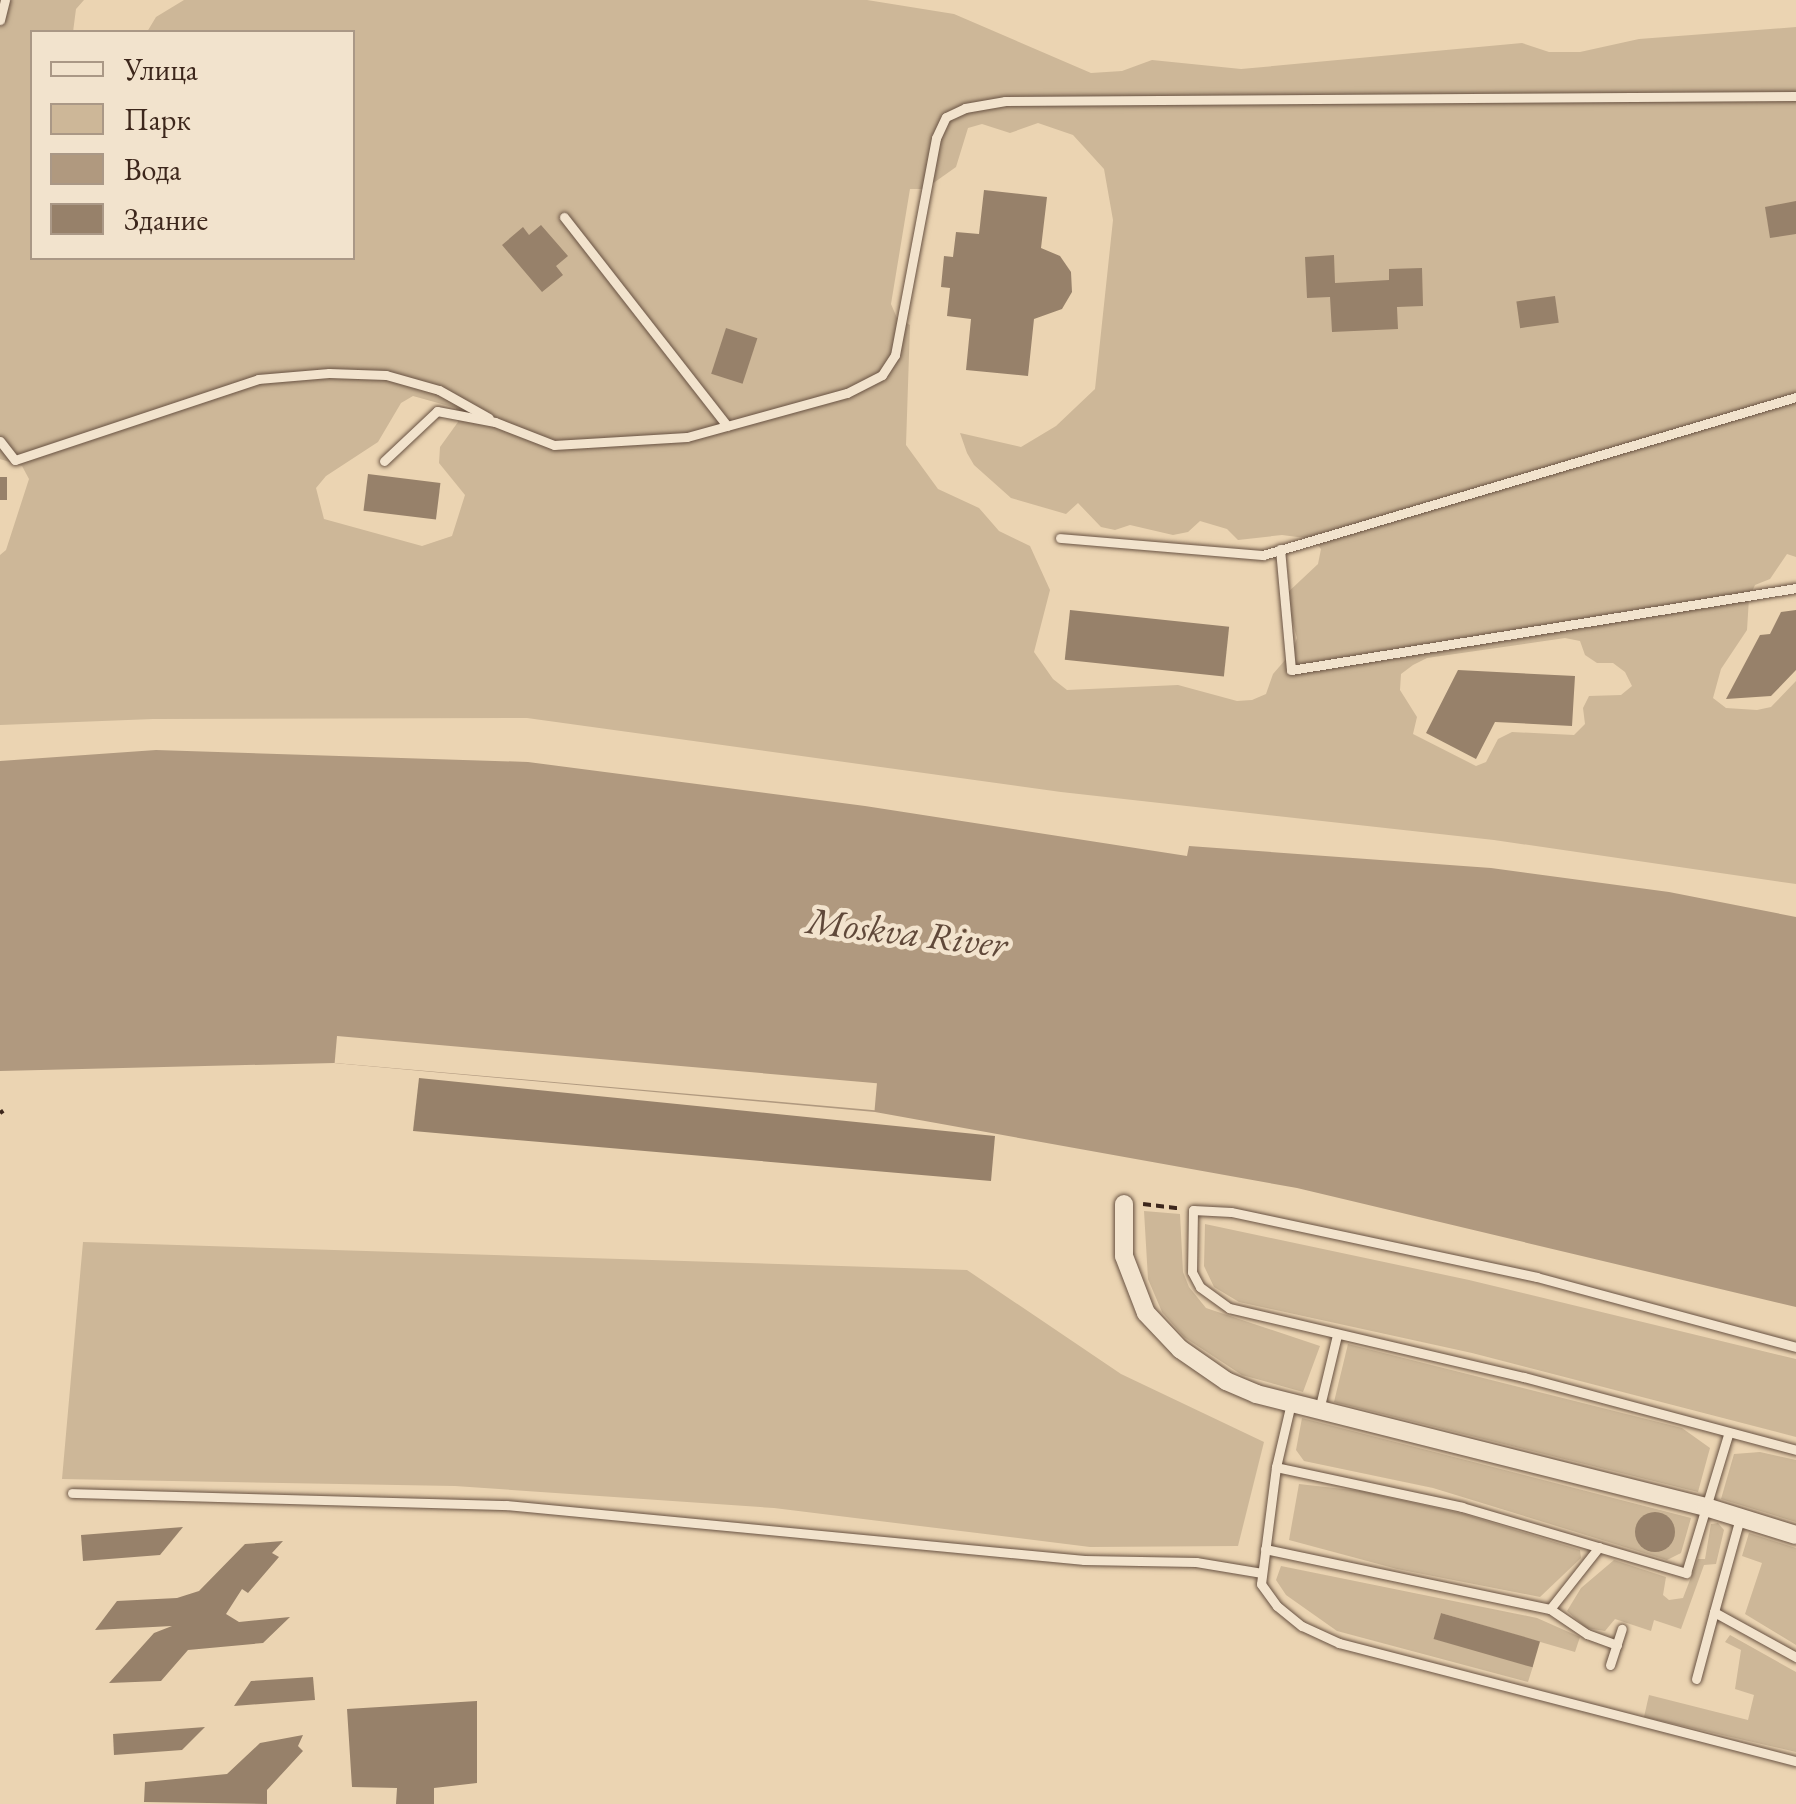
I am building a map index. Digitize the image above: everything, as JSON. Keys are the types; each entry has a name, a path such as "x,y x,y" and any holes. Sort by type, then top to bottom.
{"street":[{"path":"1124,1204 1129,1271 1146,1312 1162,1334 1226,1381 1291,1403 1706,1507 1796,1535"}],"lane":[{"path":"0,20 5,0"},
{"path":"0,441 15,460 258,379 329,373 386,376 439,390 495,422 554,445 687,437 847,393 882,375 895,355 936,138 946,117 966,108 1004,100 1796,96"},
{"path":"564,216 727,426"},
{"path":"1060,538 1262,555 1796,398"},
{"path":"384,461 436,411 495,422"},
{"path":"1280,549 1290,670 1796,588"},
{"path":"1796,1348 1537,1276 1231,1212 1193,1210 1190,1266 1200,1287 1228,1308 1524,1378 1796,1450"},
{"path":"1318,1410 1337,1335"},
{"path":"1291,1403 1276,1467 1261,1584 1277,1606 1302,1626 1339,1643 1796,1760"},
{"path":"1276,1467 1462,1507 1686,1573 1728,1435"},
{"path":"72,1493 506,1505 1084,1560 1196,1562 1262,1573"},
{"path":"1696,1679 1740,1518"},
{"path":"1550,1609 1598,1547"},
{"path":"1265,1549 1550,1609 1587,1634 1617,1645"},
{"path":"1714,1612 1796,1657"},
{"path":"1610,1664 1622,1630"}],"path":[{"path":"1124,1204 1193,1210"}],"green space":[{"path":"0,0 84,0 76,9 73,30 30,30 30,260 355,260 355,30 148,30 156,17 184,0 867,0 954,14 1091,73 1122,71 1152,60 1241,69 1522,43 1549,52 1580,52 1639,39 1796,27 1796,557 1787,554 1770,579 1755,585 1749,598 1747,630 1721,669 1713,698 1726,708 1757,710 1771,707 1796,681 1796,884 1494,840 1061,792 527,718 153,719 0,725 0,555 6,550 29,479 22,466 0,459","holes":["1038,123 1073,135 1104,169 1113,220 1095,389 1056,426 1021,447 960,433 974,465 1011,498 1066,514 1078,503 1101,527 1115,530 1130,525 1173,535 1188,532 1200,521 1227,529 1238,540 1282,535 1313,539 1321,549 1318,564 1285,595 1297,638 1292,652 1273,674 1266,694 1252,700 1237,701 1178,685 1067,690 1053,679 1034,652 1050,590 1030,546 999,531 979,508 938,489 906,445 910,325 897,318 891,304 910,189 925,189 956,167 968,128 982,124 1010,133","413,396 456,408 458,422 440,447 439,463 465,495 452,536 422,546 324,519 316,488 326,476 378,442 401,403","1565,638 1580,641 1585,655 1597,663 1613,663 1625,672 1632,686 1621,695 1589,696 1583,708 1585,724 1574,735 1512,732 1498,739 1486,762 1476,766 1413,734 1417,717 1400,690 1401,674 1413,665 1427,658"]},
{"path":"1144,1211 1180,1214 1183,1272 1189,1287 1206,1308 1320,1346 1303,1392 1242,1375 1184,1337 1162,1312 1148,1279"},
{"path":"1205,1224 1469,1280 1796,1359 1796,1437 1472,1353 1239,1302 1214,1287 1204,1266"},
{"path":"83,1242 967,1270 1121,1374 1264,1442 1238,1546 1090,1547 774,1508 455,1486 62,1479"},
{"path":"1348,1344 1682,1428 1710,1448 1698,1492 1334,1402"},
{"path":"1302,1418 1691,1518 1681,1553 1667,1560 1433,1488 1304,1461 1296,1450"},
{"path":"1760,1452 1796,1460 1796,1522 1721,1499 1734,1454"},
{"path":"1299,1484 1361,1491 1464,1514 1580,1550 1581,1558 1540,1597 1397,1569 1289,1540"},
{"path":"1718,1523 1724,1530 1716,1564 1704,1565 1681,1629 1654,1620 1651,1631 1615,1619 1605,1631 1586,1628 1567,1611 1581,1588 1614,1560 1666,1577 1663,1595 1669,1600 1683,1598 1698,1559 1705,1559 1711,1524"},
{"path":"1749,1533 1796,1548 1796,1645 1745,1614 1762,1563 1742,1556"},
{"path":"1281,1566 1537,1618 1580,1637 1575,1652 1441,1613 1435,1639 1533,1666 1528,1682 1337,1631 1286,1595 1276,1580"},
{"path":"1730,1635 1796,1672 1796,1752 1644,1717 1649,1695 1748,1720 1754,1695 1735,1689 1741,1650 1725,1642"}],"water":[{"name":"Moskva River","path":"156,750 528,762 865,806 1187,856 1189,846 1491,868 1669,892 1796,917 1796,1307 1297,1188 875,1112 334,1063 0,1071 0,761"}],"pier":[{"path":"337,1036 877,1083 875,1110 335,1063"}],"building":[{"path":"984,190 1047,197 1041,248 1060,256 1071,272 1072,292 1062,309 1034,319 1028,376 966,370 971,319 947,316 950,288 941,287 944,256 953,257 956,232 979,234"},
{"path":"1796,201 1796,234 1770,238 1765,207"},
{"path":"541,225 568,256 556,266 563,275 542,292 502,245 523,227 529,235"},
{"path":"1334,255 1335,283 1389,280 1389,269 1422,268 1423,306 1397,307 1398,329 1332,332 1330,297 1307,298 1305,257"},
{"path":"1555,296 1559,323 1520,328 1516,301"},
{"path":"726,328 757,338 743,384 711,374"},
{"path":"368,474 440,483 436,520 363,511"},
{"path":"0,477 7,477 7,500 0,500"},
{"path":"1070,610 1229,627 1224,676 1065,660"},
{"path":"1796,610 1796,670 1771,696 1726,699 1760,635 1770,634 1781,612"},
{"path":"1458,670 1575,676 1572,726 1495,722 1476,759 1426,733"},
{"path":"419,1078 995,1136 991,1181 413,1131"},
{"path":"1655,1512 1669,1518 1675,1532 1669,1546 1655,1552 1641,1546 1635,1532 1641,1518"},
{"path":"183,1527 160,1555 83,1561 81,1535"},
{"path":"283,1541 272,1553 279,1557 248,1593 242,1589 226,1614 239,1622 290,1617 263,1643 188,1650 161,1681 109,1683 154,1633 172,1626 95,1630 117,1601 177,1598 199,1591 245,1544"},
{"path":"1441,1613 1540,1641 1533,1667 1434,1639"},
{"path":"313,1677 315,1700 234,1706 251,1681"},
{"path":"477,1701 477,1783 434,1788 434,1804 396,1804 397,1788 352,1787 347,1709"},
{"path":"205,1727 182,1750 114,1755 113,1734"},
{"path":"303,1735 298,1746 303,1751 267,1790 267,1804 144,1802 145,1782 227,1774 260,1743"}]}
